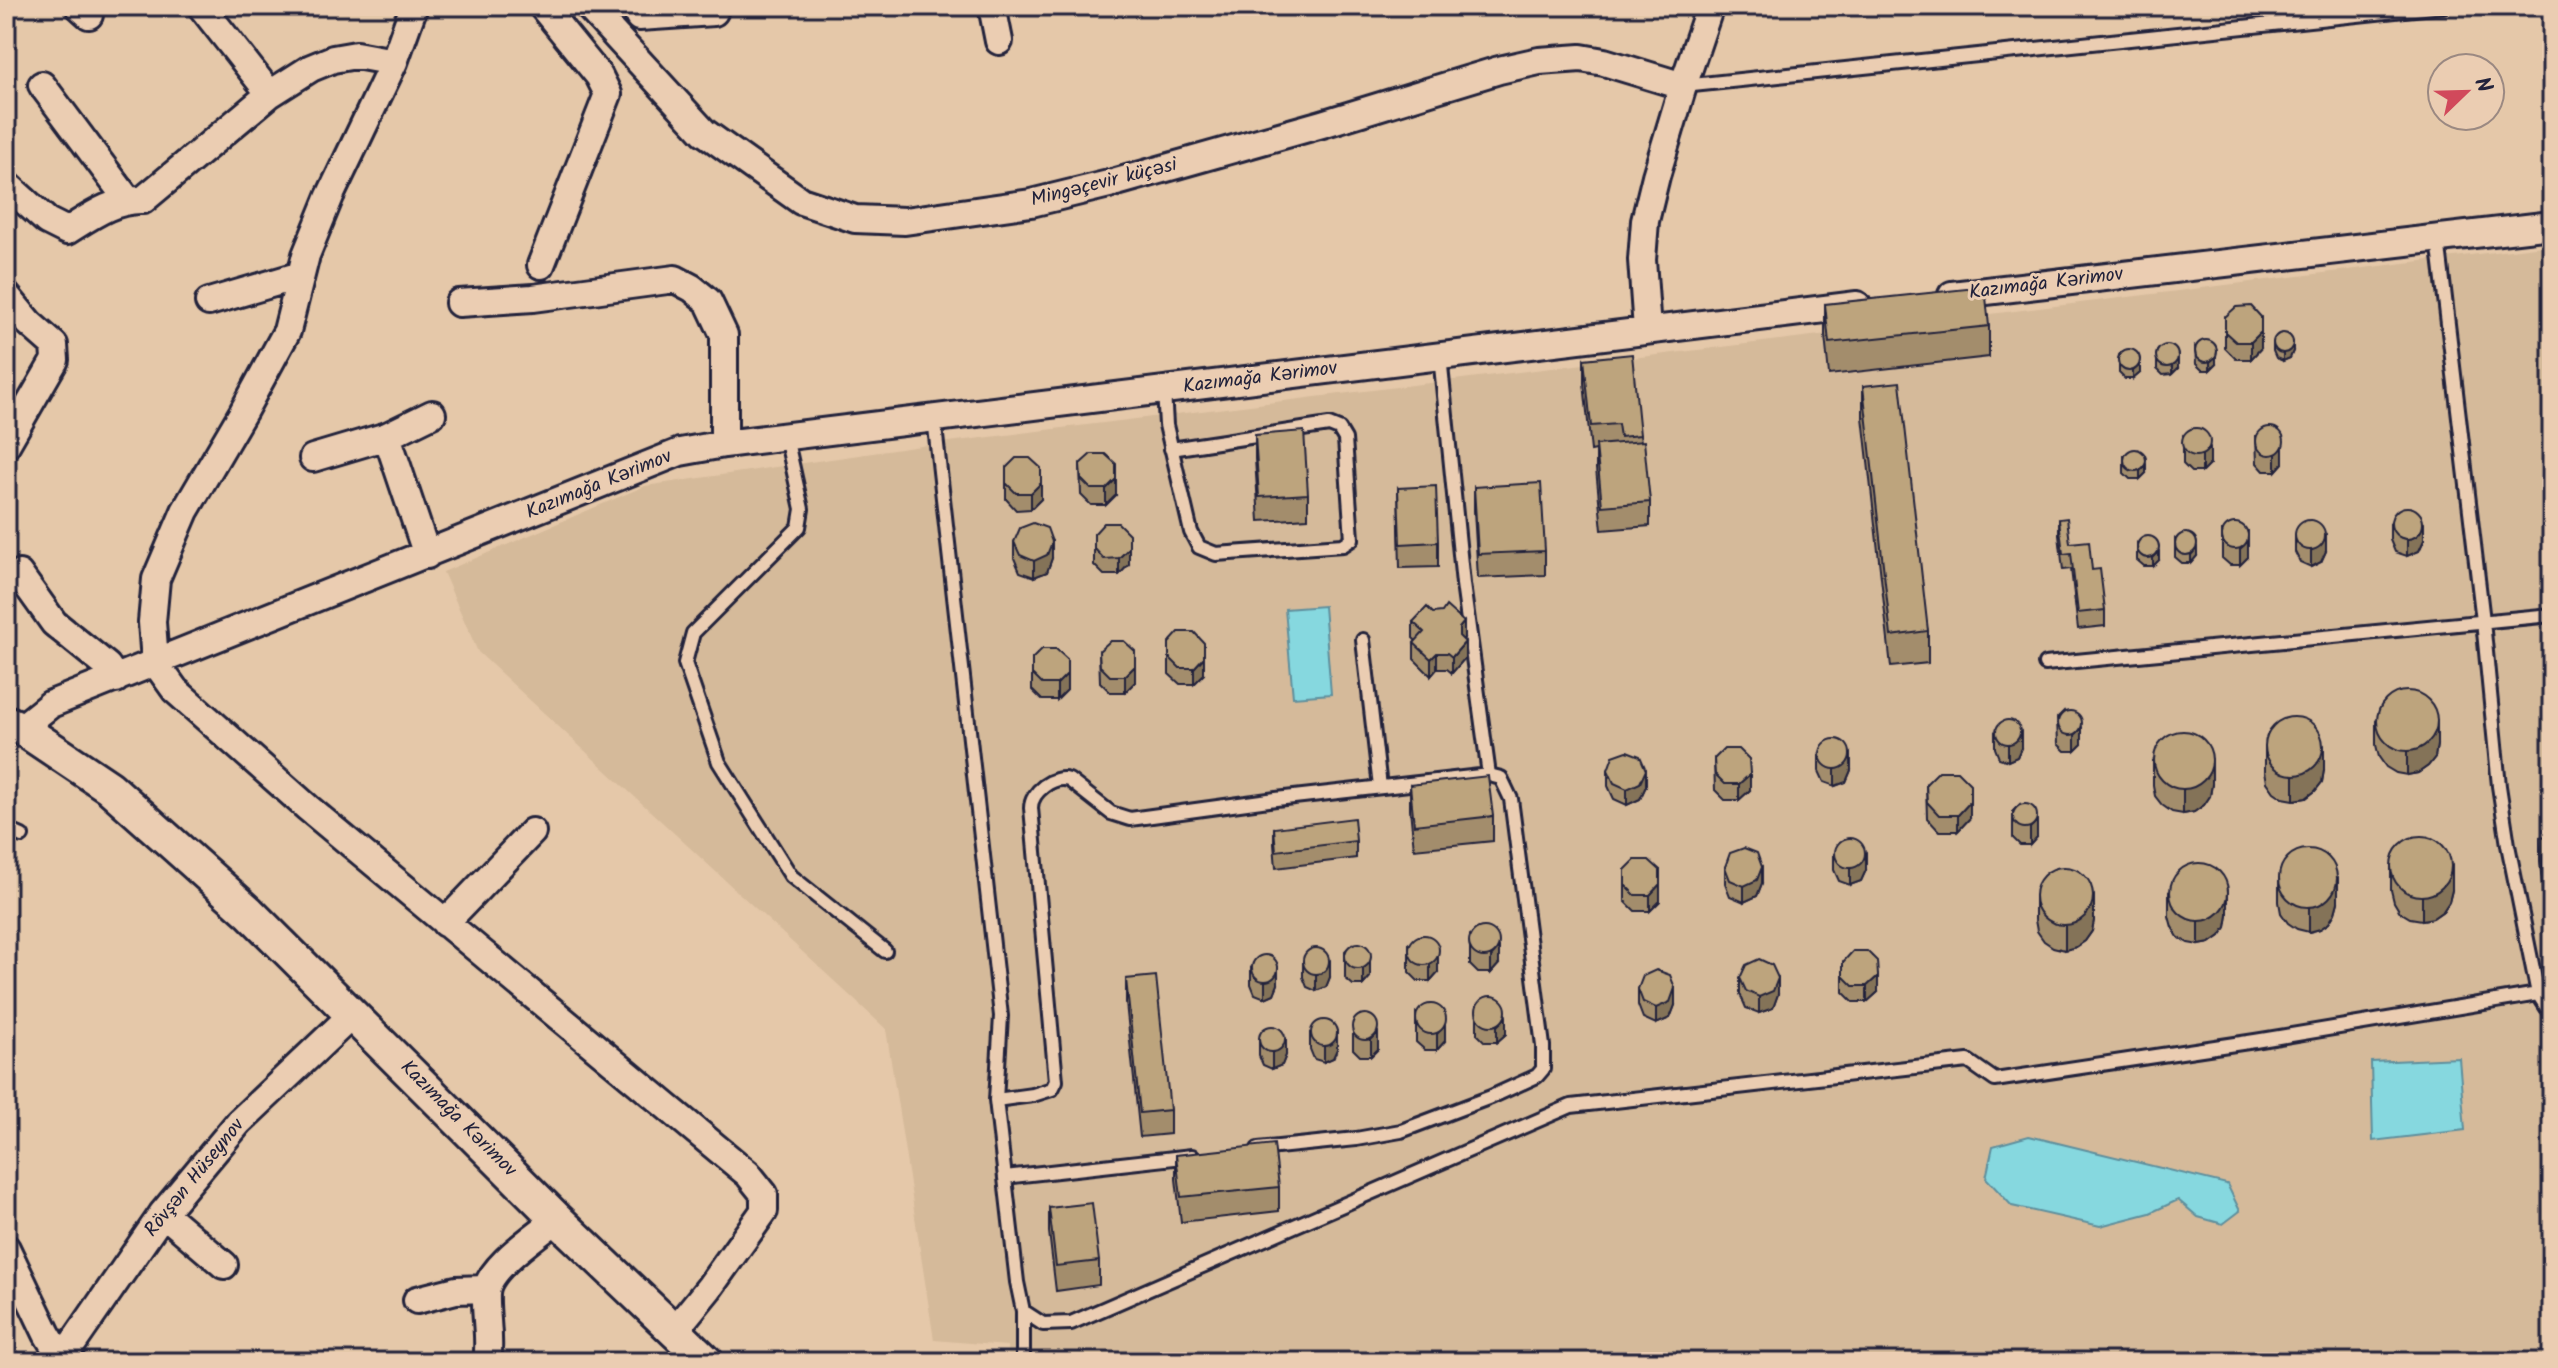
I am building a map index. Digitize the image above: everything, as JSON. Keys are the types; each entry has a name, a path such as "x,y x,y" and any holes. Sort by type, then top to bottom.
{"street":[{"path":"201,6 270,94"},
{"path":"414,6 394,62 330,196 306,255 287,331 185,511 156,579 152,622 155,662 175,690 308,808 748,1174 764,1194 764,1211 674,1331"},
{"path":"541,265 608,94 599,76 542,6"},
{"name":"Mingəçevir küçəsi","path":"588,6 704,132 801,201 855,219 905,221 1031,203 1113,183 1539,61 1581,58 1683,86"},
{"path":"992,6 999,41"},
{"path":"1647,330 1642,260 1645,221 1683,86 1710,6"},
{"path":"623,46 640,12 714,12"},
{"path":"6,184 47,221 67,231 103,209 127,199 143,200 270,94 311,68 333,59 356,55 394,62"},
{"path":"42,85 127,199"},
{"name":"Kazımağa Kərimov","path":"1932,297 2552,225"},
{"path":"209,302 301,275"},
{"path":"459,303 533,298 675,279 692,288 708,301 724,335 724,444"},
{"path":"6,295 29,323 54,345 55,360 6,445"},
{"name":"Kazımağa Kərimov","path":"707,1362 557,1219 249,912 109,787 13,725 51,704 680,452 724,444 1885,302"},
{"path":"313,458 387,436 432,414"},
{"path":"387,436 427,555"},
{"path":"19,574 54,623 107,666 116,679"},
{"path":"445,923 532,832"},
{"name":"Rövşən Hüseynov","path":"61,1361 163,1213 239,1122 353,1014"},
{"path":"163,1213 224,1265"},
{"path":"487,1362 485,1289 497,1269 557,1219"},
{"path":"6,1248 61,1361"},
{"path":"417,1300 456,1290 485,1289"}],"lane":[{"path":"1683,86 2443,6"},
{"path":"2438,239 2501,801 2538,994 2547,1008 2552,1009"},
{"path":"1440,356 1463,584 1489,775"},
{"path":"1164,390 1171,449 1191,532 1199,547 1216,554 1343,545 1352,539 1345,439 1339,429 1329,425 1171,449"},
{"path":"934,418 1001,1016 996,1100 1023,1311 1023,1362"},
{"path":"786,437 802,509 799,527 693,633 685,663 719,762 791,876 885,951"},
{"path":"2045,664 2552,615"},
{"path":"1363,640 1380,787"},
{"path":"996,1100 1052,1089 1056,1081 1031,808 1031,800 1036,793 1062,778 1069,780 1111,813 1130,819 1380,787 1489,775 1501,778 1511,799 1543,1046 1543,1069 1537,1076 1491,1097 1401,1131 1356,1139 1246,1150"},
{"path":"6,829 22,836"},
{"path":"1023,1311 1043,1324 1071,1323 1571,1106 1968,1061 1995,1080 2538,994"},
{"path":"1005,1177 1199,1155"}],"shaded area":[{"path":"2552,245 2552,1362 1008,1362 1007,1346 934,1340 886,1029 478,652 443,572 645,486 949,442"}],"water":[{"path":"1324,606 1331,694 1293,697 1285,609"},
{"path":"2459,1058 2465,1130 2373,1141 2371,1062"},
{"path":"2029,1136 2227,1184 2240,1211 2223,1224 2198,1217 2178,1200 2150,1213 2100,1226 2012,1206 1986,1178 1993,1146"}],"building":[{"path":"1985,287 1989,326 1829,343 1825,304"},
{"path":"2251,306 2261,317 2261,332 2251,342 2236,342 2225,332 2225,317 2236,307"},
{"path":"2283,333 2290,336 2293,343 2290,350 2283,353 2276,350 2273,343 2276,336"},
{"path":"2206,340 2214,343 2217,351 2214,359 2206,362 2198,359 2195,351 2198,343"},
{"path":"2167,345 2175,348 2178,356 2175,364 2167,367 2159,364 2156,356 2159,348"},
{"path":"2129,349 2137,352 2140,360 2137,368 2129,371 2121,368 2118,360 2121,352"},
{"path":"1632,354 1640,435 1620,437 1618,424 1591,426 1584,359"},
{"path":"1900,382 1928,631 1891,636 1863,386"},
{"path":"2270,427 2280,431 2284,441 2280,451 2270,455 2260,451 2256,441 2260,431"},
{"path":"2196,428 2206,432 2210,442 2206,452 2196,456 2186,452 2182,442 2186,432"},
{"path":"1304,431 1308,494 1259,497 1255,435"},
{"path":"1644,441 1650,502 1602,506 1596,445"},
{"path":"2135,449 2143,452 2146,460 2143,468 2135,471 2127,468 2124,460 2127,452"},
{"path":"1091,454 1105,454 1116,464 1116,479 1106,489 1091,489 1081,479 1080,464"},
{"path":"1016,458 1030,458 1041,468 1041,483 1031,493 1016,493 1006,483 1006,468"},
{"path":"1541,483 1545,551 1478,554 1474,487"},
{"path":"1436,486 1438,542 1400,544 1398,488"},
{"path":"2407,507 2418,512 2423,523 2418,534 2407,539 2396,534 2391,523 2396,512"},
{"path":"2067,518 2070,543 2089,541 2092,570 2100,569 2105,610 2078,613 2071,553 2063,554 2059,519"},
{"path":"2310,520 2316,521 2324,529 2324,541 2316,549 2310,550 2304,549 2296,541 2295,535 2296,529 2304,521"},
{"path":"1033,523 1047,528 1052,542 1047,555 1034,561 1020,555 1014,542 1020,528"},
{"path":"1104,523 1118,523 1129,534 1129,548 1119,558 1104,559 1094,548 1094,534"},
{"path":"2235,523 2244,527 2248,536 2244,545 2235,549 2226,545 2222,536 2226,527"},
{"path":"2186,533 2194,536 2197,544 2194,552 2186,555 2178,552 2175,544 2178,536"},
{"path":"2148,536 2156,539 2159,547 2156,555 2148,558 2140,555 2137,547 2140,539"},
{"path":"1446,606 1464,622 1459,628 1459,636 1465,642 1452,657 1447,653 1437,653 1431,659 1414,643 1424,632 1413,622 1427,607 1433,613 1442,612"},
{"path":"1179,632 1194,632 1204,643 1204,657 1194,668 1180,668 1169,657 1169,643"},
{"path":"1110,641 1124,641 1135,651 1135,666 1125,676 1110,676 1100,666 1099,651"},
{"path":"1042,649 1056,649 1067,659 1067,674 1057,684 1042,684 1032,674 1032,659"},
{"path":"2407,691 2418,693 2428,700 2435,710 2435,732 2428,742 2418,749 2407,751 2396,749 2386,742 2379,732 2377,721 2379,710 2386,700 2396,693"},
{"path":"2070,711 2079,714 2082,723 2079,732 2070,735 2061,732 2058,723 2061,714"},
{"path":"2294,717 2315,725 2323,746 2315,767 2294,775 2273,767 2265,746 2273,725"},
{"path":"2008,720 2017,723 2020,732 2017,741 2008,744 1999,741 1996,732 1999,723"},
{"path":"2183,731 2204,739 2212,760 2204,781 2183,789 2162,781 2154,760 2162,739"},
{"path":"1835,739 1846,743 1850,754 1846,765 1835,769 1824,765 1820,754 1824,743"},
{"path":"1724,749 1739,749 1749,759 1750,774 1739,784 1725,784 1715,774 1714,759"},
{"path":"1627,751 1640,756 1646,770 1640,783 1627,789 1614,783 1608,770 1613,756"},
{"path":"1939,771 1957,771 1970,784 1970,802 1958,815 1939,815 1927,802 1926,784"},
{"path":"1488,776 1493,816 1414,825 1410,785"},
{"path":"2025,804 2034,807 2037,816 2034,825 2025,828 2016,825 2013,816 2016,807"},
{"path":"1354,818 1356,841 1276,851 1274,828"},
{"path":"2421,836 2432,838 2442,845 2449,855 2449,877 2442,887 2432,894 2421,896 2410,894 2400,887 2393,877 2391,866 2393,855 2400,845 2410,838"},
{"path":"2552,836 2552,872 2543,873 2540,837"},
{"path":"1850,838 1861,842 1865,853 1861,864 1850,868 1839,864 1835,853 1839,842"},
{"path":"1744,848 1757,853 1762,867 1757,880 1744,886 1730,880 1725,867 1730,853"},
{"path":"2308,849 2329,857 2337,878 2329,899 2308,907 2287,899 2279,878 2287,857"},
{"path":"1635,860 1649,860 1660,870 1660,884 1650,895 1635,895 1625,885 1625,870"},
{"path":"2199,863 2220,871 2228,892 2220,913 2199,921 2178,913 2170,892 2178,871"},
{"path":"2064,867 2085,875 2093,896 2085,917 2064,925 2043,917 2035,896 2043,875"},
{"path":"1484,927 1495,931 1499,942 1495,953 1484,957 1473,953 1469,942 1473,931"},
{"path":"1424,935 1435,939 1439,950 1435,961 1424,965 1413,961 1409,950 1413,939"},
{"path":"1358,943 1367,947 1371,956 1367,965 1358,969 1349,965 1345,956 1349,947"},
{"path":"1316,948 1325,952 1329,961 1325,970 1316,974 1307,970 1303,961 1307,952"},
{"path":"1853,951 1867,951 1877,961 1878,976 1867,986 1853,986 1843,976 1843,962"},
{"path":"1265,955 1274,959 1278,968 1274,977 1265,981 1256,977 1252,968 1256,959"},
{"path":"1759,959 1772,965 1778,978 1773,991 1759,997 1746,991 1740,978 1746,965"},
{"path":"1656,970 1670,975 1675,988 1670,1002 1656,1008 1643,1002 1638,989 1643,976"},
{"path":"1156,976 1170,1110 1140,1113 1126,979"},
{"path":"1491,996 1502,1000 1506,1011 1502,1022 1491,1026 1480,1022 1476,1011 1480,1000"},
{"path":"1431,1004 1442,1008 1446,1019 1442,1030 1431,1034 1420,1030 1416,1019 1420,1008"},
{"path":"1365,1014 1374,1018 1378,1027 1374,1036 1365,1040 1356,1036 1352,1027 1356,1018"},
{"path":"1324,1020 1333,1024 1337,1033 1333,1042 1324,1046 1315,1042 1311,1033 1315,1024"},
{"path":"1272,1026 1281,1030 1285,1039 1281,1048 1272,1052 1263,1048 1259,1039 1263,1030"},
{"path":"1274,1144 1279,1187 1181,1197 1176,1155"},
{"path":"1092,1203 1099,1261 1056,1266 1049,1208"}]}
